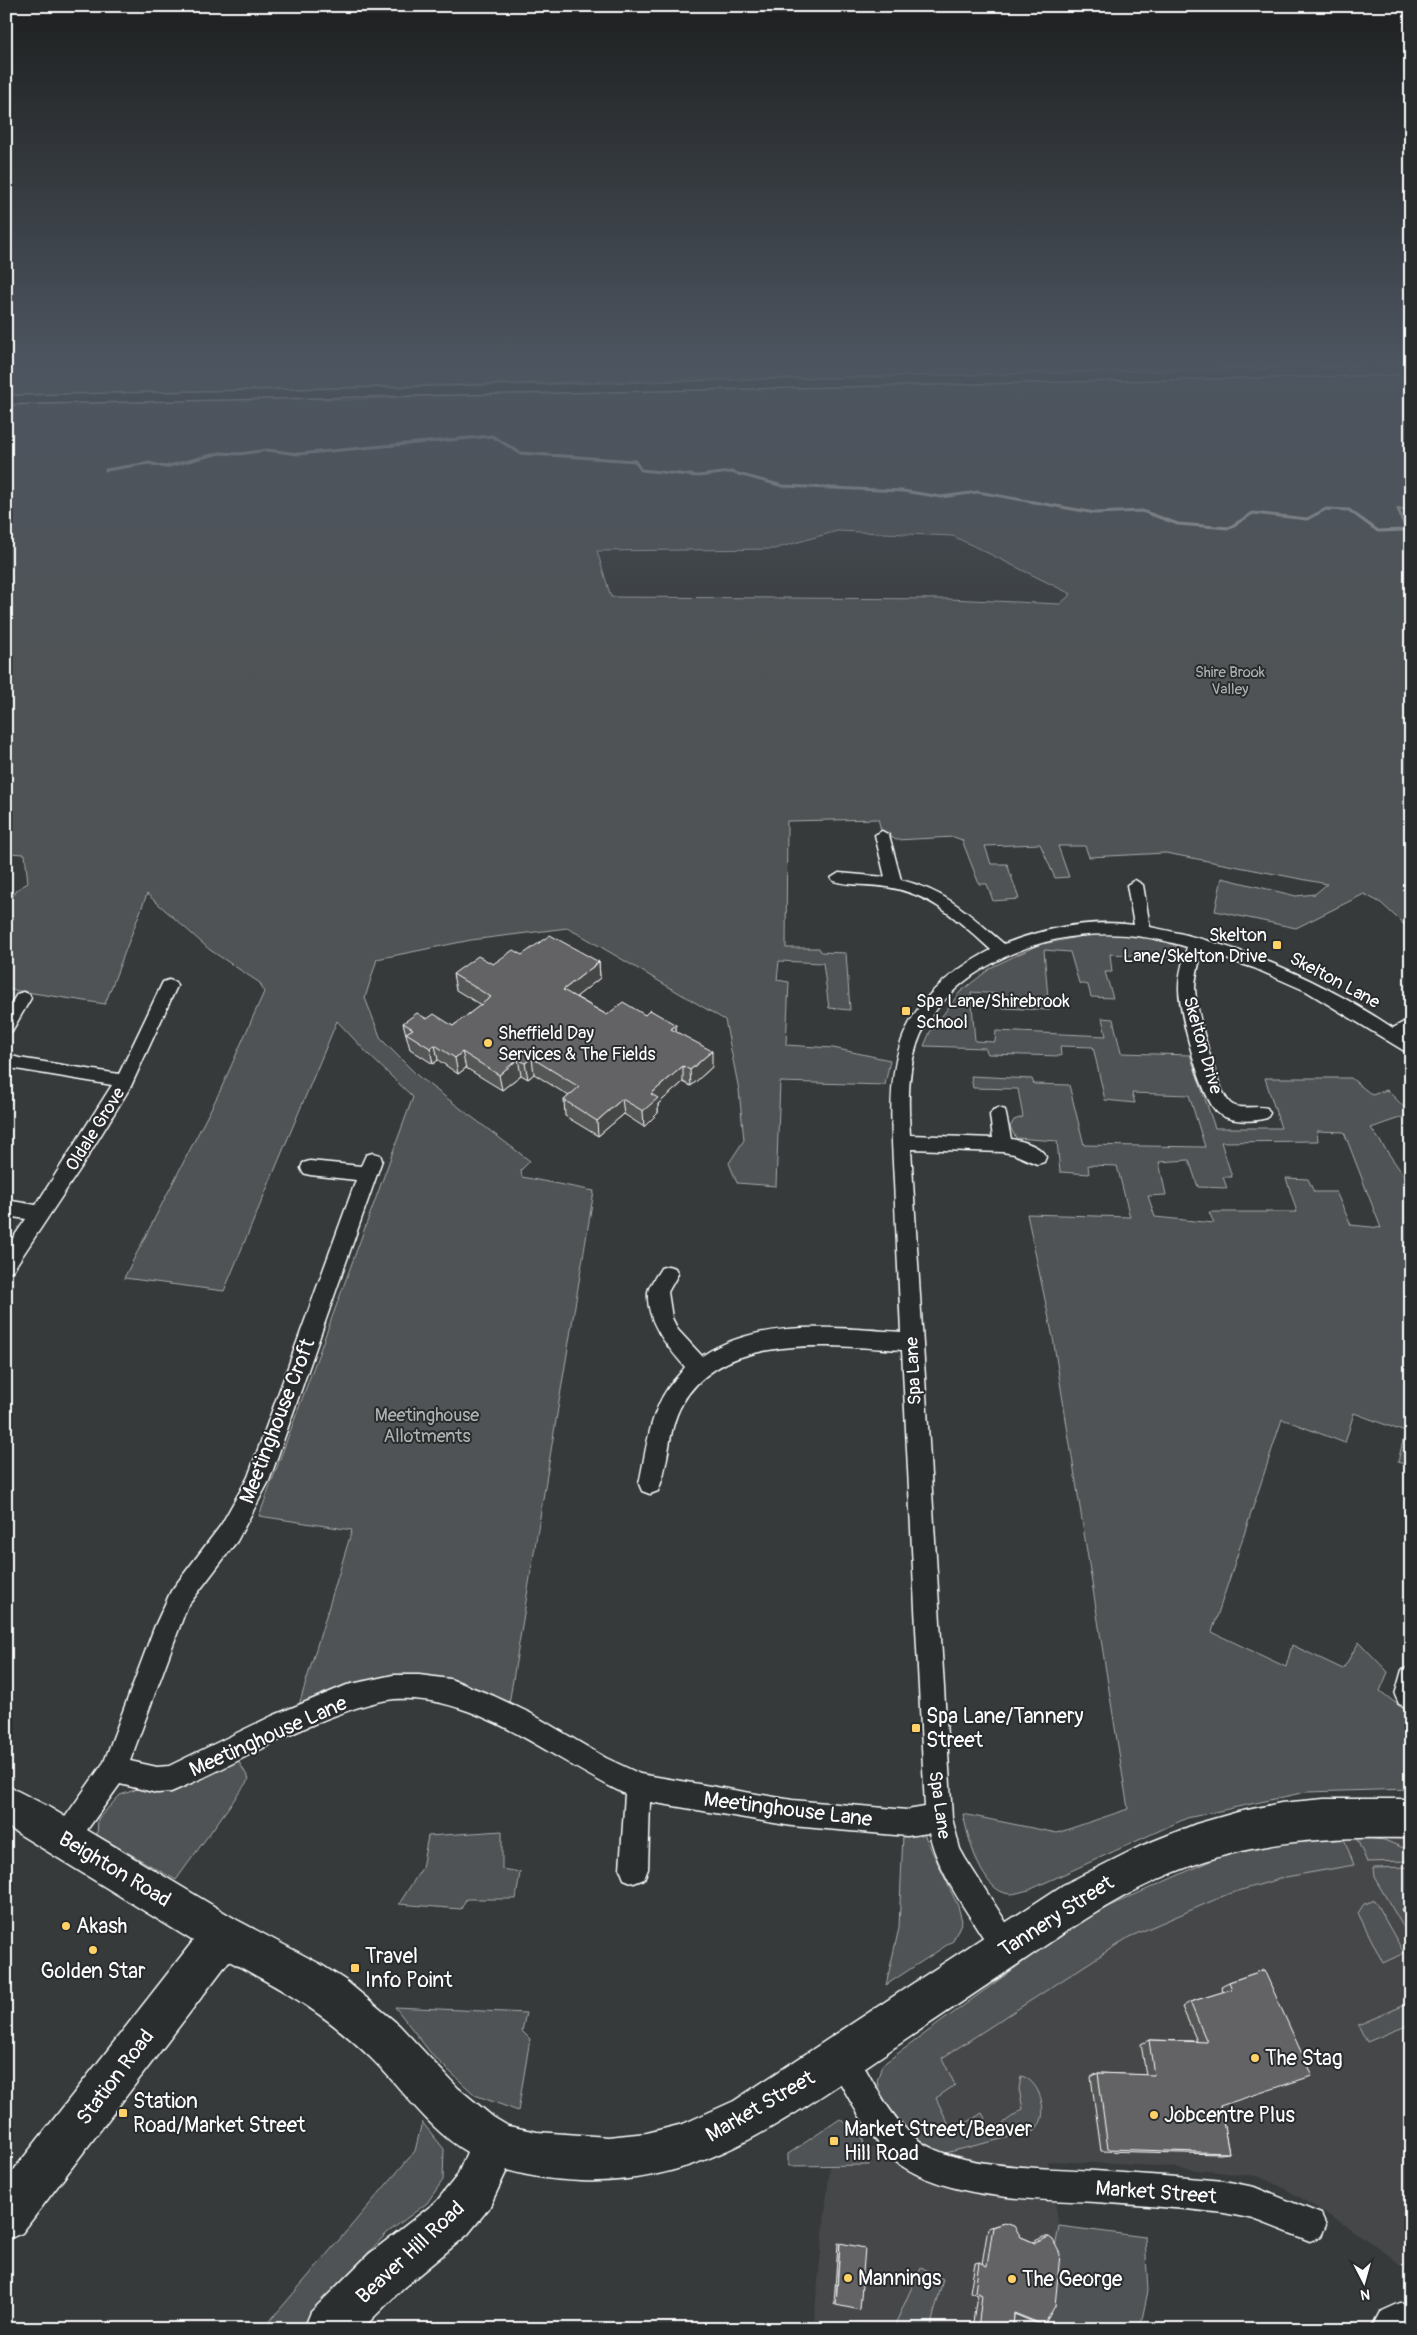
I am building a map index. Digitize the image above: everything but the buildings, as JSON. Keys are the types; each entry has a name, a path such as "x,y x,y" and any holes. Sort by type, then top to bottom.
{"main road":[{"name":"Beighton Road","path":"10,1811 65,1839 223,1936"},
{"name":"Tannery Street","path":"843,2057 1006,1948 1040,1921 1120,1874 1180,1851 1270,1825 1323,1818 1371,1817 1411,1819"},
{"name":"Market Street","path":"223,1936 328,1993 360,2018 463,2123 492,2142 533,2154 580,2160 618,2159 679,2149 731,2128 778,2101 843,2057"},
{"name":"Station Road","path":"6,2217 223,1936"},
{"name":"Beaver Hill Road","path":"328,2329 386,2271 452,2218 473,2192 484,2170 492,2142"}],"street":[{"path":"882,835 894,881"},
{"path":"838,878 863,877 894,881 914,888 955,909 1002,951"},
{"path":"1135,885 1143,930"},
{"name":"Skelton Lane","path":"1002,951 1036,939 1080,931 1112,928 1143,930 1245,958 1300,980 1350,1008 1411,1049"},
{"name":"Skelton Drive","path":"1196,944 1188,977 1187,991 1205,1061 1219,1102 1224,1108 1234,1112 1261,1113"},
{"name":"Spa Lane","path":"1002,951 968,970 943,991 910,1035 902,1060 898,1089 938,1818 947,1852 955,1868 1006,1948"},
{"name":"Oldale Grove","path":"6,1264 41,1214 124,1081 149,1036 169,986"},
{"path":"6,1027 23,998"},
{"path":"1392,1036 1411,1024"},
{"path":"6,1060 16,1064 124,1081"},
{"path":"999,1115 1003,1145"},
{"path":"902,1142 1003,1145 1018,1147 1037,1157"},
{"name":"Meetinghouse Croft","path":"65,1839 114,1770 166,1628 179,1599 229,1533 258,1481 371,1167 310,1168"},
{"path":"6,1208 41,1214"},
{"path":"668,1274 658,1292 662,1318 671,1336 699,1368"},
{"path":"650,1484 663,1429 675,1397 699,1368 724,1353 750,1343 774,1338 912,1342"},
{"name":"Meetinghouse Lane","path":"114,1770 157,1780 171,1779 281,1725 347,1698 393,1688 419,1688 450,1692 494,1709 521,1722 597,1768 638,1787 792,1813 907,1823 938,1818"},
{"path":"634,1869 638,1787"},
{"name":"Market Street","path":"843,2057 886,2128 908,2152 933,2165 974,2175 1019,2182 1224,2197 1254,2203 1310,2225"}],"shaded area":[{"path":"1411,1835 1411,2275 1388,2254 1343,2224 1284,2188 1257,2176 1157,2166 1048,2161 1059,2226 1049,2305 1038,2324 1009,2312 1007,2329 878,2329 878,2325 814,2320 830,2165 903,2134 879,2090 877,2081 882,2065 888,2060 1288,1839"}],"green space":[{"path":"6,471 1411,471 1411,931 1381,903 1364,894 1296,928 1215,911 1222,878 1296,896 1315,894 1327,884 1166,853 1089,857 1085,846 1058,846 1069,877 1055,878 1040,844 985,846 991,864 1007,864 1019,899 993,901 987,884 979,884 962,840 954,837 896,840 881,830 878,819 787,821 786,948 819,948 821,952 846,953 850,1010 829,1008 823,963 779,961 777,980 789,982 786,1045 833,1048 890,1060 885,1085 780,1082 776,1186 737,1183 729,1163 744,1140 739,1090 725,1020 584,937 567,928 471,940 377,959 365,998 381,1039 419,1077 530,1161 521,1170 522,1177 594,1191 509,1704 458,1680 401,1674 299,1705 352,1530 259,1516 413,1097 337,1021 224,1291 124,1278 220,1091 264,992 260,983 210,950 147,894 105,1004 6,989 6,910 16,890 28,883 25,854 6,853","holes":["837,531 953,536 1071,594 1060,604 949,599 611,597 597,551 774,549"]},
{"path":"1093,934 1115,934 1147,936 1177,947 1174,958 1110,954 1112,972 1105,972 1113,998 1091,997 1088,985 1079,983 1070,952 1044,950 1049,1010 1002,1008 1000,994 971,992 975,1041 995,1042 996,1031 1106,1036 1102,1018 1113,1019 1121,1053 1190,1055 1215,1128 1281,1128 1265,1078 1351,1078 1372,1095 1387,1090 1411,1114 1371,1128 1411,1186 1411,1467 1398,1462 1405,1432 1354,1413 1345,1443 1282,1419 1212,1632 1286,1667 1292,1645 1343,1669 1359,1642 1388,1672 1380,1691 1411,1715 1411,1789 1306,1792 1187,1818 1029,1890 1010,1894 1000,1891 991,1884 984,1874 972,1849 963,1814 1057,1833 1128,1809 1053,1338 1027,1214 1130,1217 1117,1166 1088,1165 1089,1174 1060,1172 1057,1141 1016,1138 1010,1127 1014,1120 1023,1117 1018,1089 973,1088 971,1076 1032,1079 1034,1084 1069,1085 1084,1145 1205,1147 1189,1095 1132,1093 1135,1103 1105,1100 1093,1047 1060,1046 1061,1056 988,1054 985,1048 924,1046 930,1032 960,992 992,967 1038,945","holes":["1317,1131 1344,1132 1381,1228 1351,1225 1336,1192 1314,1192 1308,1179 1286,1178 1297,1212 1209,1212 1214,1223 1155,1217 1148,1196 1166,1195 1159,1162 1189,1160 1198,1187 1227,1188 1223,1177 1232,1177 1221,1142 1318,1141"]},
{"path":"236,1757 249,1779 176,1880 97,1835 98,1819 120,1795 138,1789 178,1786"},
{"path":"922,1830 958,1906 962,1921 953,1941 886,1985 899,1928 903,1834"},
{"path":"502,1831 502,1869 520,1872 516,1899 466,1899 461,1909 399,1904 422,1868 428,1836"},
{"path":"1343,1836 1354,1865 1286,1877 1228,1894 1129,1937 942,2058 955,2085 936,2098 952,2132 982,2113 992,2131 1023,2109 1019,2089 1021,2076 1032,2082 1042,2101 1043,2115 1034,2131 941,2154 903,2134 879,2090 877,2081 882,2065 1085,1917 1219,1857 1288,1839"},
{"path":"1356,1837 1384,1840 1411,1851 1411,1861 1367,1862"},
{"path":"1411,1867 1411,1907 1402,1909 1411,1926 1411,1940 1374,1877 1373,1868"},
{"path":"1374,1900 1404,1953 1383,1963 1358,1913 1364,1904"},
{"path":"1405,2005 1411,2015 1411,2024 1367,2042 1358,2025"},
{"path":"395,2007 526,2013 522,2031 530,2039 518,2111 475,2095 433,2056"},
{"path":"840,2119 862,2136 869,2165 788,2166 788,2154"},
{"path":"422,2122 444,2149 443,2180 427,2203 387,2233 341,2281 307,2329 263,2329 415,2151"},
{"path":"1059,2226 1145,2237 1148,2291 1140,2329 1007,2329 1009,2312 1054,2254"},
{"path":"921,2267 943,2279 930,2329 893,2329"}],"waterway":[{"path":"650,471 698,476 731,472 783,486 903,491 941,497 978,492 1095,513 1142,511 1178,524 1229,528 1253,513 1307,519 1326,509 1349,510 1378,531 1406,530 1398,509 1411,510"}],"place":[{"name":"Skelton Lane/Skelton Drive","path":"1277,945"},
{"name":"Spa Lane/Shirebrook School","path":"906,1011"},
{"name":"Sheffield Day Services & The Fields","path":"488,1043"},
{"name":"Spa Lane/Tannery Street","path":"916,1728"},
{"name":"Akash","path":"66,1926"},
{"name":"Golden Star","path":"93,1950"},
{"name":"Travel Info Point","path":"355,1968"},
{"name":"The Stag","path":"1255,2058"},
{"name":"Station Road/Market Street","path":"123,2113"},
{"name":"Jobcentre Plus","path":"1154,2115"},
{"name":"Market Street/Beaver Hill Road","path":"834,2141"},
{"name":"Mannings","path":"848,2278"},
{"name":"The George","path":"1012,2279"}],"park label":[{"name":"Shire Brook Valley","path":"1230,680"},
{"name":"Meetinghouse Allotments","path":"427,1425"}]}
